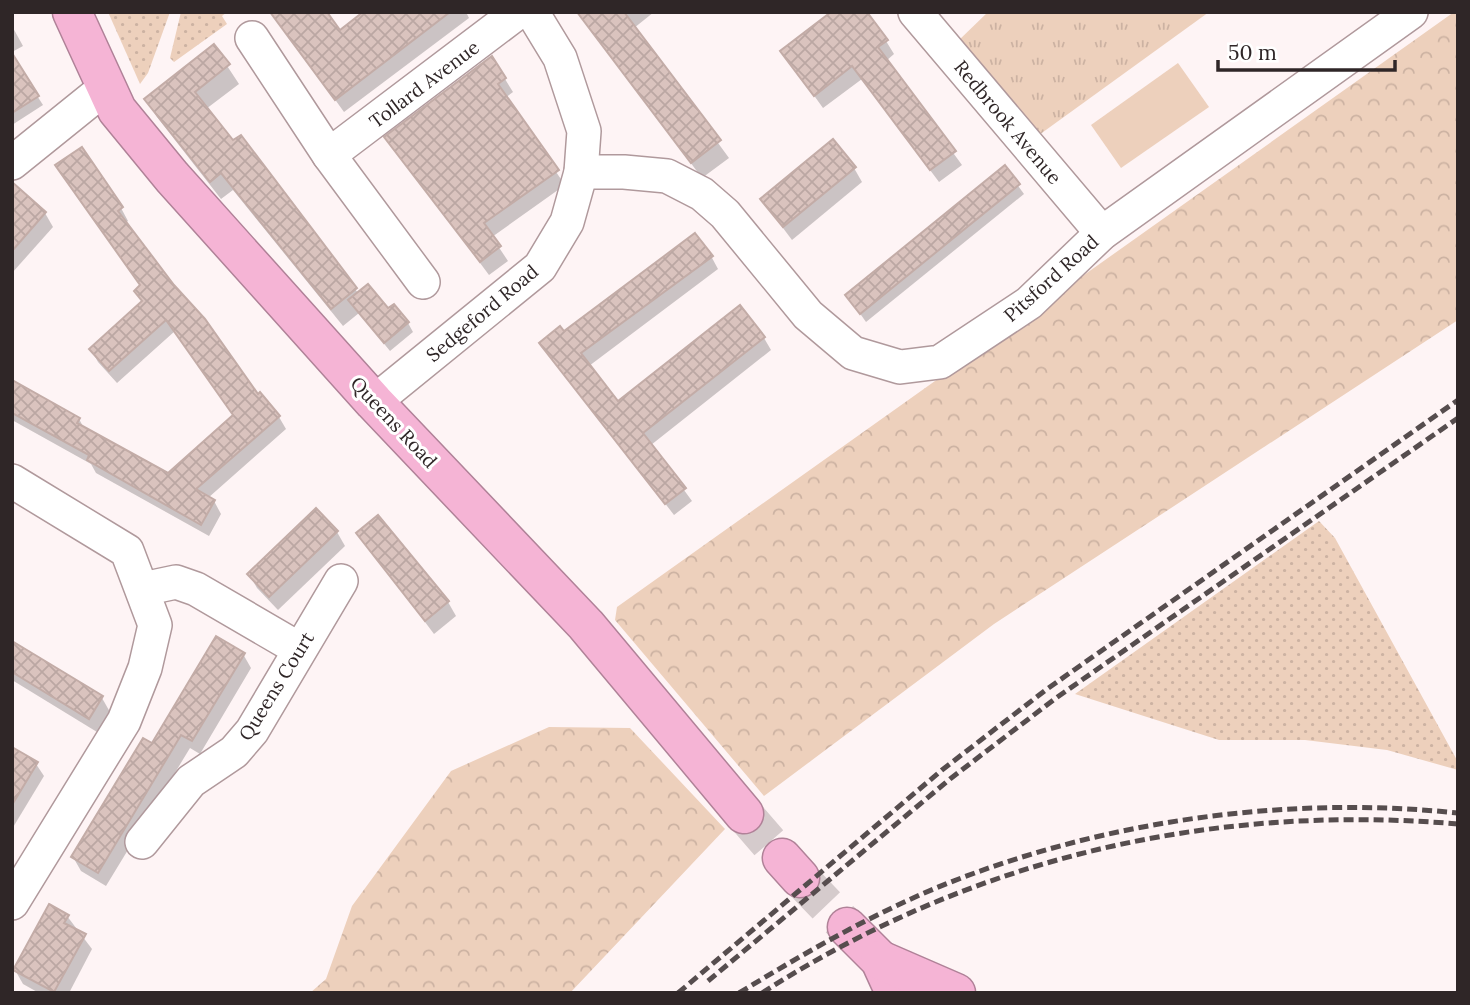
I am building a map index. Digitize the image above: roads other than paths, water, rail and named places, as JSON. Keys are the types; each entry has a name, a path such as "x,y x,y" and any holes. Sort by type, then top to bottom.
{"highway":[{"name":"Queens Road","path":"72,12 117,110 172,177 374,402 586,625 744,814"},
{"path":"847,927 887,976 957,993"}],"street":[{"name":"Tollard Avenue","path":"329,155 518,12"},
{"name":"Sedgeford Road","path":"374,402 540,267 567,222 581,172 584,131 560,58 533,12"},
{"name":"Redbrook Avenue","path":"915,12 1102,233"},
{"name":"Pitsford Road","path":"581,172 667,176 702,194 725,214 808,315 853,353 900,367 940,362 1029,303 1102,233 1411,12"},
{"path":"253,38 329,155 423,282"},
{"path":"12,163 105,88"},
{"path":"12,481 127,551 155,625 145,668 124,721 12,903"},
{"name":"Queens Court","path":"142,842 191,781 234,752 251,731 341,581"},
{"path":"143,589 176,582 196,589 299,649"}],"tunnel":[{"path":"744,814 782,858"},
{"path":"800,878 847,927"}],"railway":[{"path":"678,993 942,770 1047,689 1458,400"},
{"path":"708,981 950,779 1056,698 1458,418"},
{"path":"739,993 836,937 910,899 998,865 1062,845 1127,830 1259,811 1392,808 1458,813"},
{"path":"762,993 842,946 924,907 1009,875 1096,850 1184,833 1274,823 1366,820 1458,824"}]}
